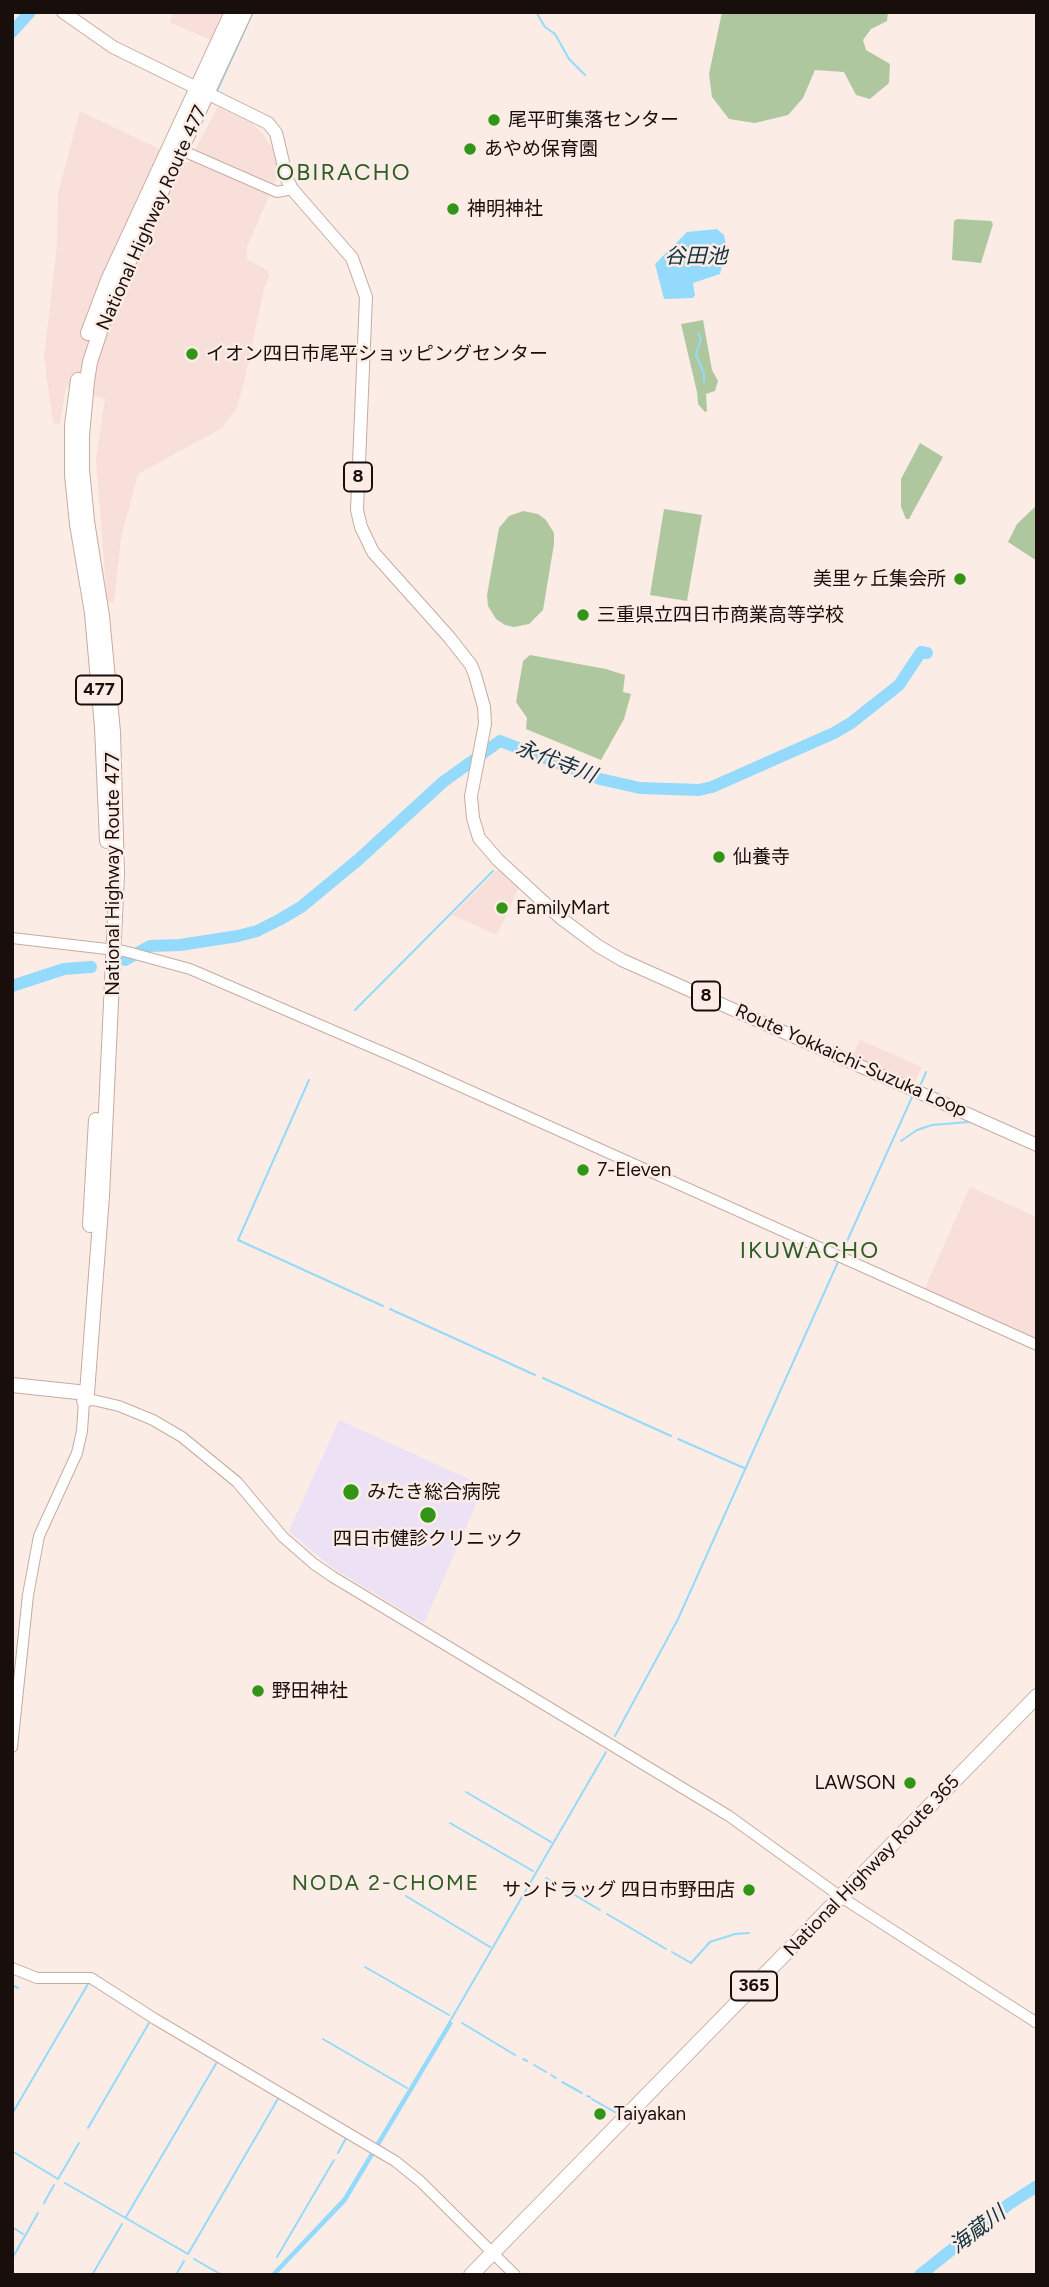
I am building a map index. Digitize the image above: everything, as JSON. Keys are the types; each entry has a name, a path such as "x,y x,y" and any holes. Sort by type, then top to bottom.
{"highway":[{"name":"National Highway Route 477","path":"86,1396 88,1271 117,863 113,732 102,616 82,470 83,424 90,362 102,323 181,150 232,12"},
{"name":"National Highway Route 477","path":"86,1396 102,1196 111,949 102,727 92,613 76,524 72,425 81,359 94,313 124,243 245,12"},
{"path":"88,1271 95,1204 102,1196"},
{"path":"12,1385 86,1396"},
{"path":"12,1394 57,1393"},
{"name":"National Highway Route 365","path":"471,2275 1037,1696"}],"main road":[{"name":"Route Yokkaichi-Suzuka Loop","path":"63,13 113,47 257,116 268,124 276,133 287,179 292,188 352,258 365,291 357,510 361,527 376,555 471,665 484,707 485,724 471,796 473,818 479,838 498,860 562,919 598,946 642,970 709,997 1037,1145"}],"street":[{"path":"181,150 277,192 292,188"},
{"path":"12,938 111,949 148,956 190,969 405,1062 1037,1345"},
{"path":"12,1747 36,1546 77,1453 86,1396 130,1410 182,1437 237,1482 283,1537 314,1564 480,1667 679,1784 729,1816 841,1897 1037,2024"},
{"path":"12,1968 37,1978 91,1979 395,2161 420,2181 515,2275"}],"shaded area":[{"path":"174,12 226,12 213,41 169,22"},
{"path":"218,107 253,124 273,150 277,178 247,247 247,259 268,271 269,278 264,288 236,409 222,428 138,474 121,538 114,603 107,602 96,459 105,399 66,387 60,424 53,423 44,357 57,245 58,193 80,111 188,163"},
{"path":"499,868 520,885 497,935 452,915"},
{"path":"860,1040 922,1067 914,1084 852,1057"},
{"path":"970,1187 1037,1217 1037,1340 924,1290"},
{"path":"339,1420 484,1486 424,1623 331,1567 289,1531"}],"green space":[{"path":"722,12 888,12 887,21 871,29 863,40 866,50 890,64 889,83 870,99 856,95 844,72 815,70 803,98 788,115 755,123 729,119 712,97 709,74"},
{"path":"954,221 991,221 993,224 981,263 952,260"},
{"path":"703,320 712,370 718,381 715,391 706,394 705,412 698,404 681,324"},
{"path":"920,443 943,457 909,519 906,519 901,507 901,479"},
{"path":"1037,505 1037,561 1008,542 1017,524"},
{"path":"664,509 702,515 687,601 650,595"},
{"path":"523,511 538,514 546,520 554,533 554,544 543,610 529,624 514,627 496,619 488,606 487,595 499,528 509,516"},
{"path":"530,655 625,675 623,692 631,694 624,719 601,760 526,729 527,718 516,702 523,661"}],"water":[{"name":"谷田池","path":"717,229 724,235 726,246 726,257 720,274 693,283 693,298 664,299 655,264 687,232"},
{"path":"449,2021 453,2023 346,2202 276,2275 270,2275 343,2198"}],"waterway":[{"path":"12,32 30,12"},
{"path":"217,91 253,12"},
{"path":"536,12 545,27 555,34 569,59 585,75"},
{"path":"202,120 211,102"},
{"path":"698,333 701,339 696,355 704,374 704,382"},
{"name":"永代寺川","path":"125,960 150,946 180,945 238,936 257,931 279,920 301,907 358,860 443,782 500,741 600,779 640,788 699,790 712,787 851,723 899,685 921,652 927,653"},
{"path":"355,1010 493,871"},
{"name":"永代寺川","path":"12,986 64,969 91,967"},
{"path":"920,1086 926,1072"},
{"path":"309,1080 238,1240 383,1306"},
{"path":"843,1250 913,1095"},
{"path":"901,1141 917,1130 932,1125 969,1122"},
{"path":"615,1736 678,1619 838,1262"},
{"path":"390,1309 535,1375"},
{"path":"543,1378 671,1436"},
{"path":"678,1439 744,1468"},
{"path":"449,2023 606,1752"},
{"path":"466,1792 551,1842"},
{"path":"450,1823 533,1871"},
{"path":"546,1878 600,1910"},
{"path":"406,1896 490,1947"},
{"path":"607,1914 666,1949"},
{"path":"672,1952 691,1963 710,1942 735,1934 749,1933"},
{"path":"365,1967 449,2015"},
{"path":"12,2114 88,1984"},
{"path":"12,1985 18,1988"},
{"path":"88,2128 149,2023"},
{"path":"462,2023 515,2055"},
{"path":"323,2039 407,2088"},
{"path":"523,2059 527,2061"},
{"path":"126,2217 217,2062"},
{"path":"534,2065 546,2072"},
{"path":"551,2075 556,2078"},
{"path":"562,2082 582,2093"},
{"path":"65,2183 188,2254 279,2097"},
{"path":"592,2099 620,2115"},
{"path":"338,2153 346,2138"},
{"path":"12,2151 58,2179 79,2143"},
{"path":"277,2257 334,2160"},
{"path":"44,2203 54,2185"},
{"name":"海蔵川","path":"920,2275 1009,2204 1037,2186"},
{"path":"13,2257 38,2213"},
{"path":"92,2275 122,2224"},
{"path":"12,2227 23,2234"},
{"path":"194,2259 222,2275"},
{"path":"176,2275 184,2261"}],"place":[{"name":"尾平町集落センター","path":"494,120"},
{"name":"あやめ保育園","path":"470,149"},
{"name":"神明神社","path":"453,209"},
{"name":"イオン四日市尾平ショッピングセンター","path":"192,354"},
{"name":"美里ヶ丘集会所","path":"960,579"},
{"name":"三重県立四日市商業高等学校","path":"583,615"},
{"name":"仙養寺","path":"719,857"},
{"name":"FamilyMart","path":"502,908"},
{"name":"7-Eleven","path":"583,1170"},
{"name":"みたき総合病院","path":"351,1492"},
{"name":"四日市健診クリニック","path":"428,1515"},
{"name":"野田神社","path":"258,1691"},
{"name":"LAWSON","path":"910,1783"},
{"name":"サンドラッグ 四日市野田店","path":"749,1890"},
{"name":"Taiyakan","path":"600,2114"}],"district":[{"name":"OBIRACHO","path":"344,173"},
{"name":"IKUWACHO","path":"810,1251"},
{"name":"NODA 2-CHOME","path":"386,1884"}]}
